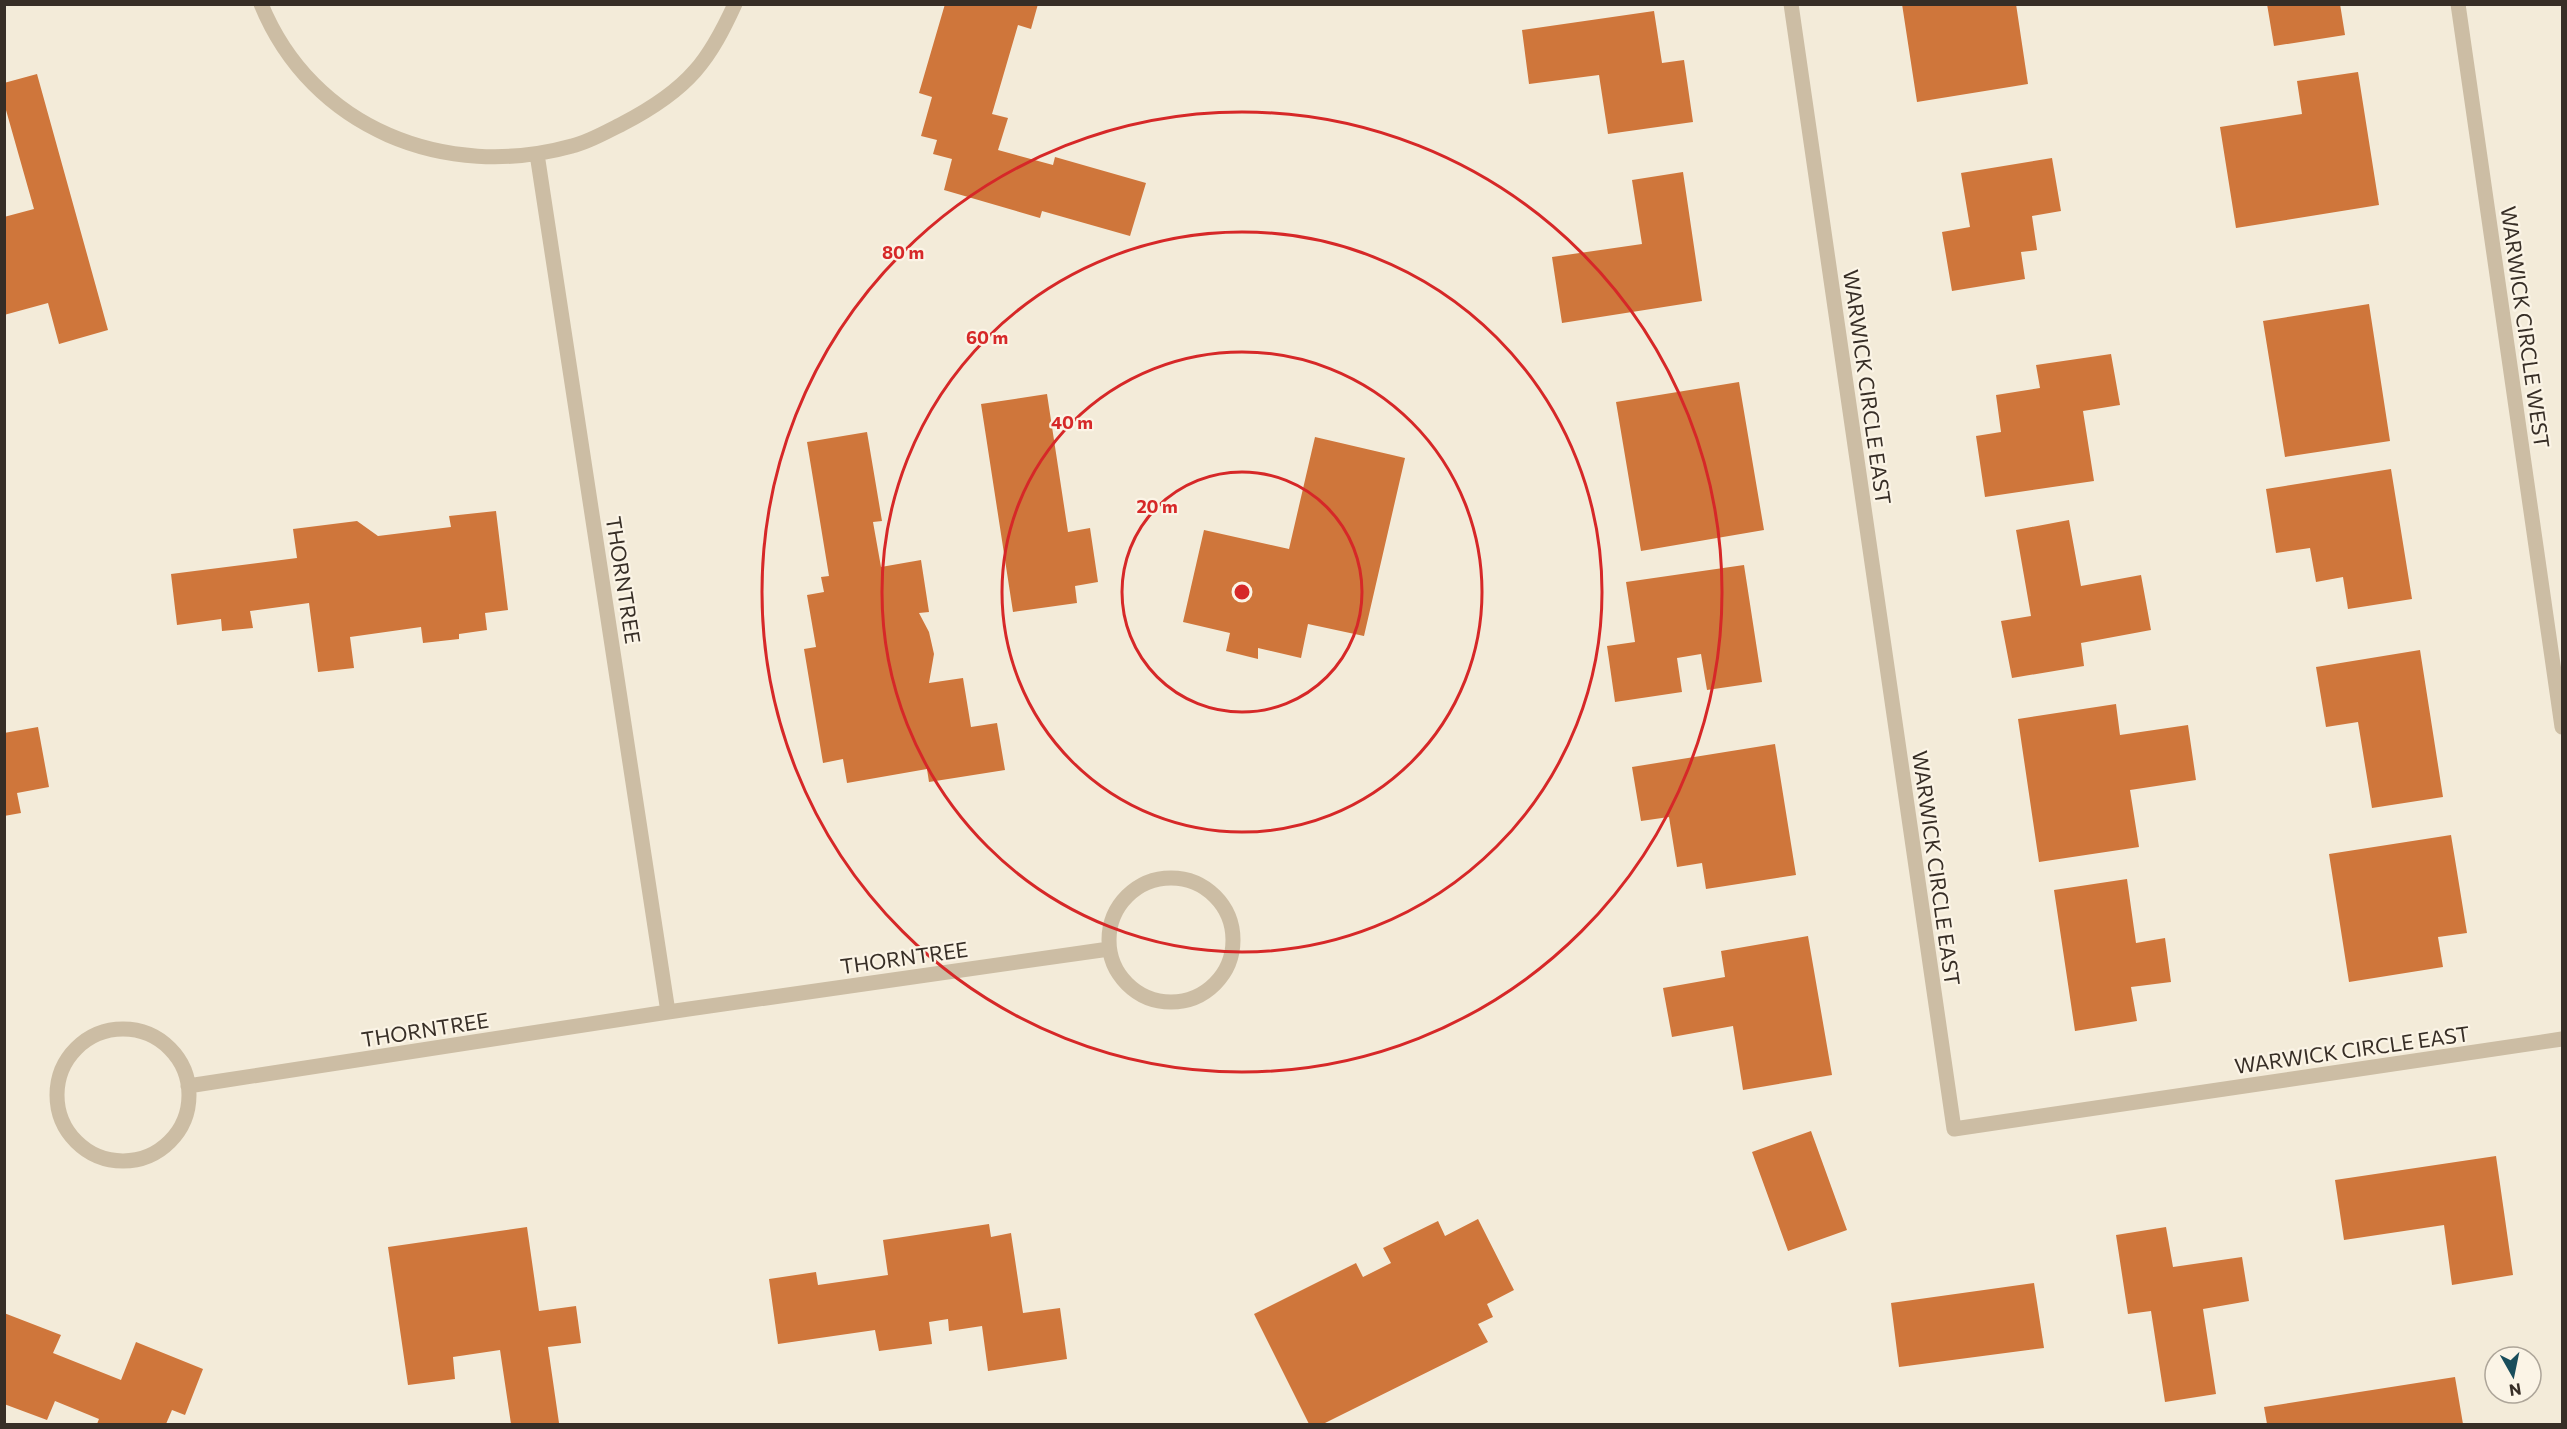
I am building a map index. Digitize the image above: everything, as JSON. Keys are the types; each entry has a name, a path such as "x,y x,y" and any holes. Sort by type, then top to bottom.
{"street":[{"path":"261,4 286,50 312,82 375,130 413,145 454,155 496,156 537,154 574,146 641,115 668,97 696,70 719,38 735,4"},
{"name":"WARWICK CIRCLE EAST","path":"1791,4 1954,1129 2562,1039"},
{"name":"WARWICK CIRCLE WEST","path":"2458,4 2562,727"},
{"name":"THORNTREE","path":"537,154 668,1012"},
{"path":"1167,878 1188,880 1206,888 1221,902 1230,920 1234,940 1230,960 1220,979 1205,993 1186,1001 1165,1002 1145,997 1128,985 1115,968 1109,949 1110,928 1117,909 1130,894 1147,883 1167,878"},
{"name":"THORNTREE","path":"188,1086 668,1012 1109,949"},
{"path":"130,1030 151,1036 169,1048 182,1066 188,1086 188,1108 180,1129 166,1145 148,1157 126,1161 105,1159 85,1149 69,1134 59,1115 57,1093 61,1072 72,1053 88,1039 109,1031 130,1030"}],"building":[{"path":"945,4 1038,4 1031,29 1018,25 992,114 1008,118 998,150 1053,165 1055,157 1146,183 1130,236 1042,211 1040,218 944,190 952,159 933,154 937,140 921,136 932,97 919,93"},
{"path":"1902,4 2016,4 2028,84 1917,102"},
{"path":"2267,4 2340,4 2345,35 2274,46"},
{"path":"1654,11 1662,63 1684,60 1693,122 1608,134 1599,75 1529,84 1522,30"},
{"path":"2358,72 2379,205 2236,228 2220,127 2302,114 2297,81"},
{"path":"37,74 108,330 59,344 48,303 4,315 4,217 34,209 4,103 4,83"},
{"path":"2052,158 2061,211 2032,216 2037,250 2021,252 2025,279 1952,291 1942,232 1970,227 1961,173"},
{"path":"1683,172 1702,301 1562,323 1552,257 1642,244 1632,180"},
{"path":"2369,304 2390,441 2285,457 2263,321"},
{"path":"2111,354 2120,405 2083,411 2094,481 1985,497 1976,436 2001,432 1996,395 2040,388 2036,365"},
{"path":"1739,382 1764,530 1641,551 1616,402"},
{"path":"1047,394 1068,532 1090,528 1098,582 1075,586 1077,603 1013,612 981,404"},
{"path":"867,432 882,521 873,522 881,567 921,560 929,612 919,613 929,632 934,654 929,683 963,678 971,727 997,723 1005,770 929,782 927,769 847,783 843,759 823,763 804,649 816,647 807,595 824,592 821,577 829,576 807,442"},
{"path":"1315,437 1405,458 1364,636 1308,624 1301,658 1258,648 1258,659 1226,651 1230,633 1183,622 1204,530 1289,549"},
{"path":"2391,469 2412,599 2348,609 2343,577 2316,582 2310,548 2276,553 2266,489"},
{"path":"496,511 508,610 485,613 487,630 459,634 459,639 423,643 421,627 350,637 354,668 318,672 309,603 250,611 253,628 222,631 221,619 177,625 171,574 297,558 293,529 357,521 378,536 451,527 449,516"},
{"path":"2069,520 2081,586 2141,575 2151,630 2081,643 2084,666 2012,678 2001,621 2031,616 2016,530"},
{"path":"1744,565 1762,682 1707,690 1701,654 1677,658 1682,692 1615,702 1607,646 1635,642 1626,582"},
{"path":"2420,650 2443,797 2372,808 2358,722 2326,727 2316,667"},
{"path":"2116,704 2120,735 2188,725 2196,780 2130,790 2139,847 2039,862 2018,719"},
{"path":"38,727 49,787 17,793 21,813 4,816 4,733"},
{"path":"1775,744 1796,875 1706,889 1702,863 1677,867 1669,817 1641,821 1632,767"},
{"path":"2451,835 2467,933 2438,937 2443,967 2349,982 2329,854"},
{"path":"2127,879 2136,943 2165,938 2171,982 2131,987 2137,1021 2075,1031 2054,890"},
{"path":"1808,936 1832,1075 1743,1090 1733,1026 1672,1037 1663,988 1725,977 1721,951"},
{"path":"1811,1131 1847,1230 1788,1251 1752,1152"},
{"path":"2496,1156 2513,1275 2452,1285 2444,1225 2344,1240 2335,1180"},
{"path":"1478,1219 1514,1290 1487,1304 1493,1317 1478,1324 1488,1342 1323,1424 1309,1424 1254,1314 1356,1263 1363,1277 1391,1263 1383,1248 1438,1221 1445,1236"},
{"path":"989,1224 991,1237 1011,1233 1023,1313 1060,1308 1067,1359 988,1371 982,1326 949,1331 948,1319 929,1322 932,1344 879,1351 875,1330 778,1344 769,1279 816,1272 818,1285 888,1275 883,1240"},
{"path":"527,1227 539,1311 576,1306 581,1343 548,1347 559,1423 511,1424 500,1350 453,1357 455,1379 408,1385 388,1247"},
{"path":"2166,1227 2173,1267 2242,1257 2249,1301 2203,1309 2216,1394 2165,1402 2151,1311 2128,1314 2116,1235"},
{"path":"2034,1283 2044,1348 1899,1367 1891,1303"},
{"path":"4,1313 61,1335 53,1353 121,1380 136,1342 203,1369 185,1415 172,1410 166,1424 97,1424 99,1419 55,1401 47,1420 4,1404"},
{"path":"2455,1377 2463,1424 2267,1424 2264,1407"}]}
